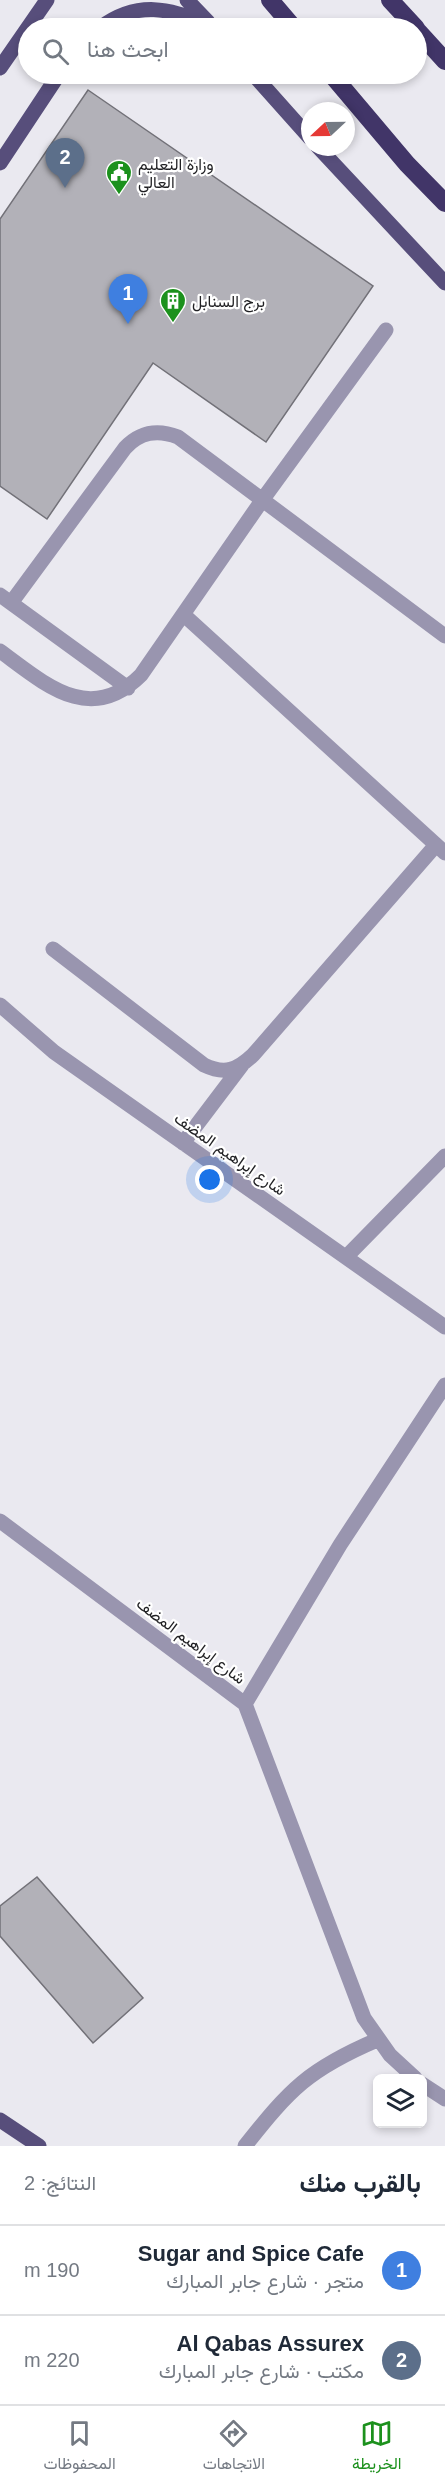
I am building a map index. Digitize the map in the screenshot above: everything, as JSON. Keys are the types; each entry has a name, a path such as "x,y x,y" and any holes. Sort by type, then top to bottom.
{"highway":[{"path":"270,0 285,18"},
{"path":"390,0 406,18"},
{"path":"427,41 445,61"},
{"path":"339,84 407,164 445,202"}],"main road":[{"path":"35,18 47,0"},
{"path":"188,0 204,18"},
{"path":"114,18 145,9 176,11 192,18"},
{"path":"0,68 18,42"},
{"path":"0,163 52,84"},
{"path":"262,84 301,128"},
{"path":"326,156 445,283"},
{"path":"0,2120 39,2146"}],"street":[{"path":"0,651 46,684 78,698 96,699 128,688 141,675 263,499 386,330"},
{"path":"128,688 5,599 125,448 140,436 159,432 178,437 445,636"},
{"path":"183,1143 242,1065 440,849 184,615"},
{"path":"53,949 204,1065 216,1071 228,1071 242,1065"},
{"name":"شارع إبراهيم المضف","path":"0,1005 54,1052 445,1327"},
{"path":"346,1257 445,1156"},
{"path":"410,2074 377,2040 354,1996 245,1704 340,1545 445,1385"},
{"name":"شارع إبراهيم المضف","path":"0,1521 245,1704"},
{"path":"245,2146 280,2101 299,2083 320,2067 377,2040"},
{"path":"427,2087 445,2099"}],"building":[{"name":"برج السنابل","path":"88,90 373,286 266,442 153,363 47,519 0,486 0,219"},
{"path":"37,1877 143,1998 93,2043 0,1936 0,1906"}],"place":[{"name":"Al Qabas Assurex","path":"65,188"},
{"name":"وزارة التعليم العالي","path":"119,196"},
{"name":"Sugar and Spice Cafe","path":"128,324"},
{"name":"برج السنابل","path":"173,324"}]}
